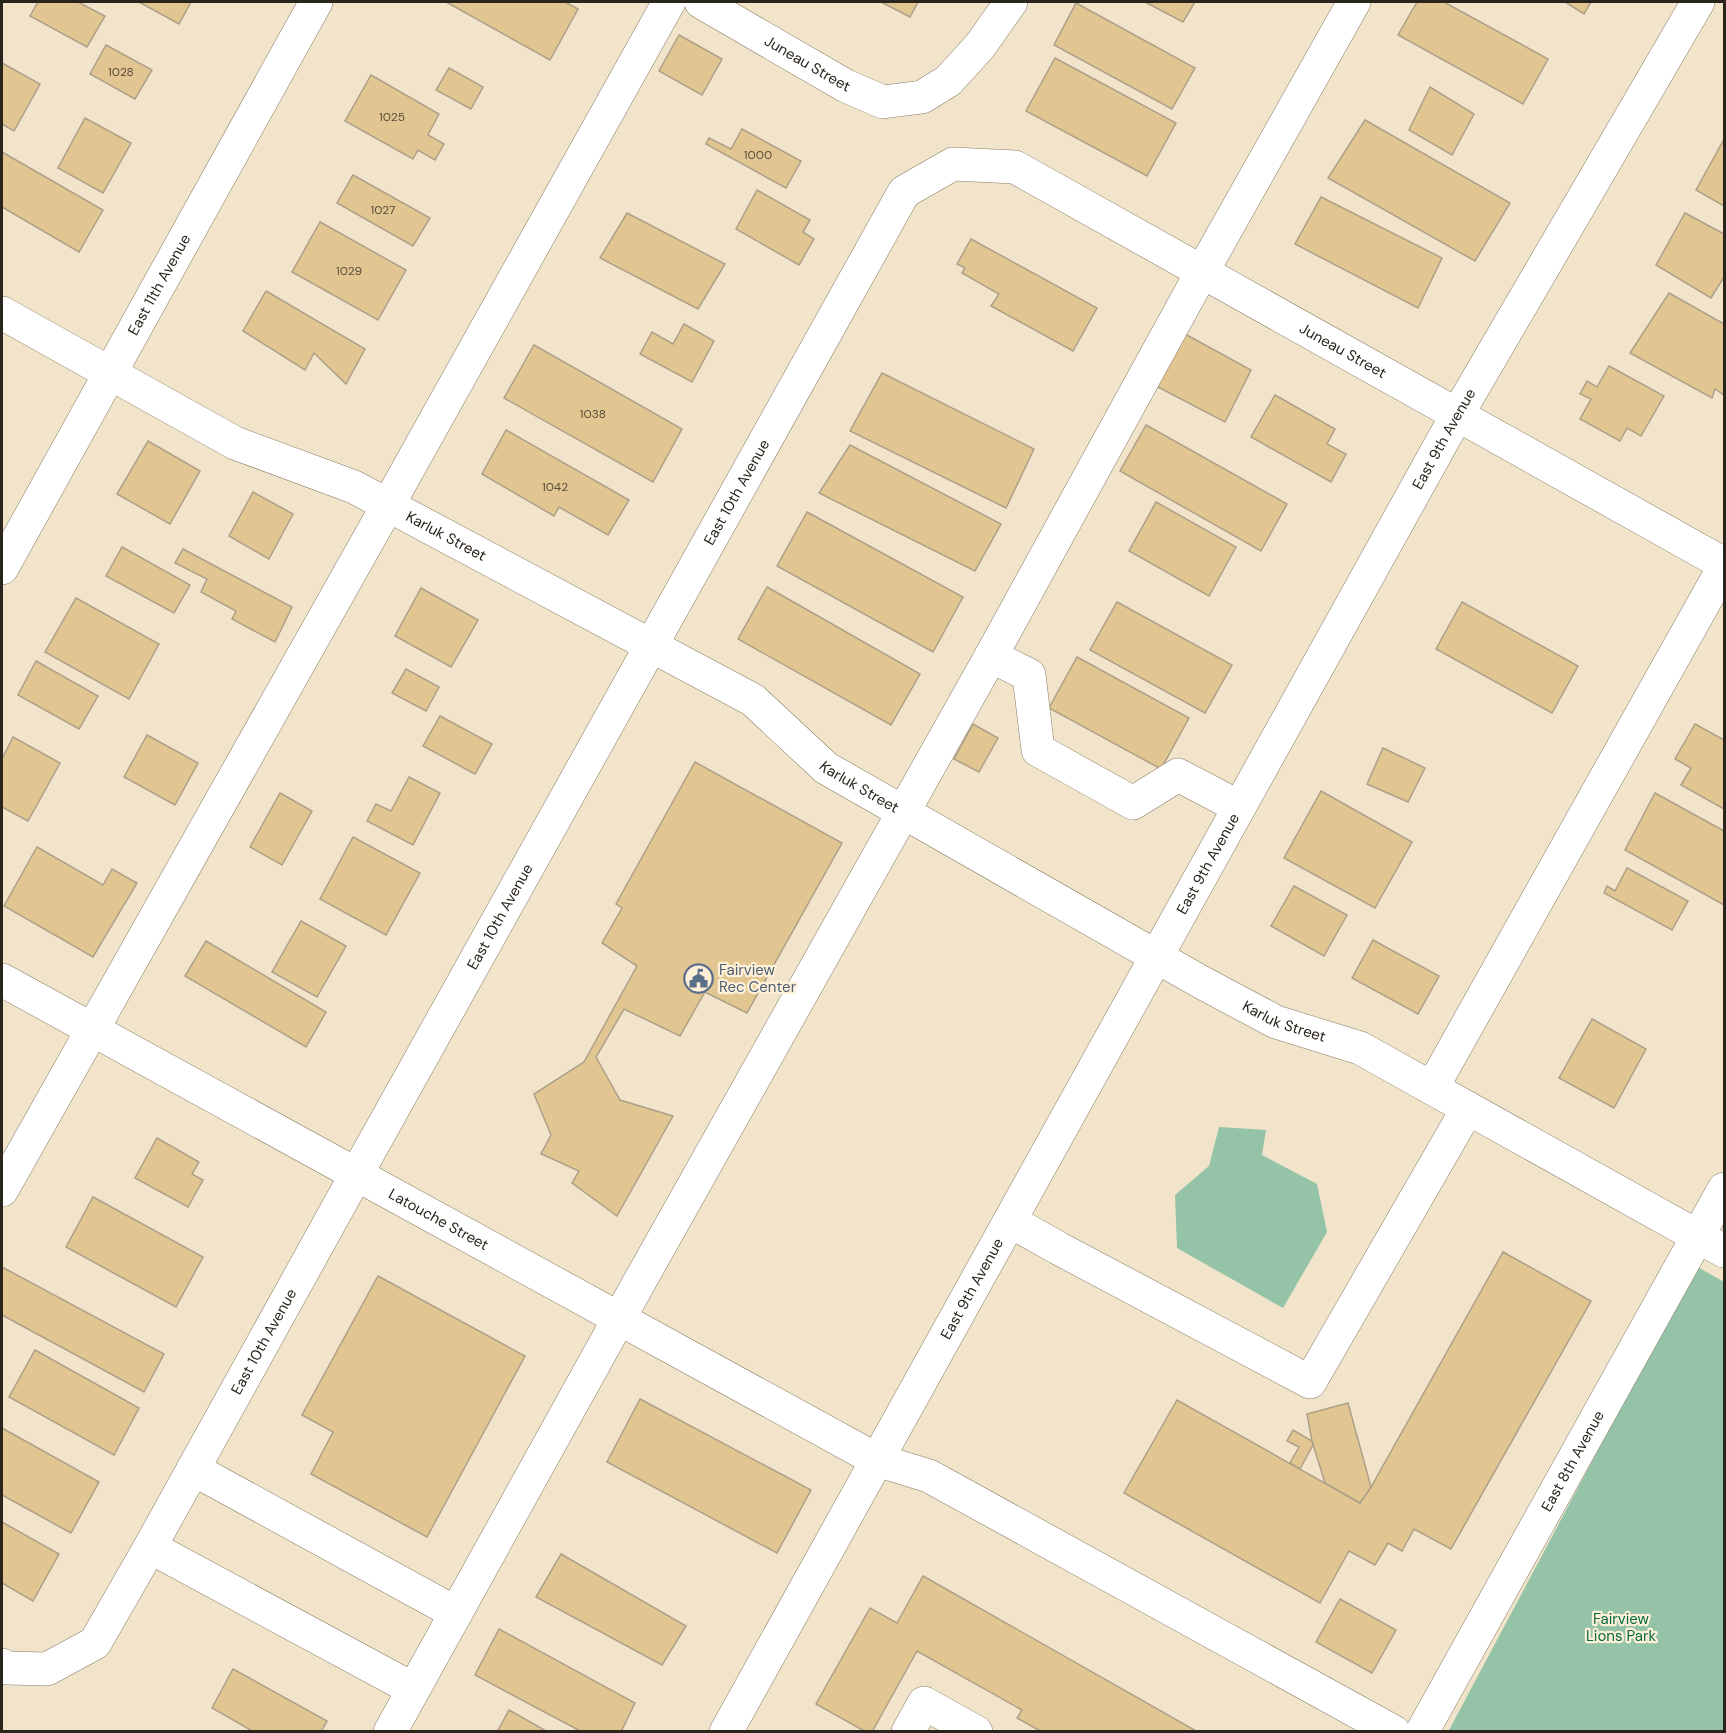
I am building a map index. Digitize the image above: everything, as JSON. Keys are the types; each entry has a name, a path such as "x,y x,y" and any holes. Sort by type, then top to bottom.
{"street":[{"name":"East 11th Avenue","path":"2,568 316,2"},
{"path":"2,1190 669,2"},
{"name":"Juneau Street","path":"701,2 846,86 883,102 922,97 948,81 980,46 1011,2"},
{"path":"390,1731 1354,2"},
{"name":"East 9th Avenue","path":"728,1731 1457,415 1698,2"},
{"name":"Juneau Street","path":"953,164 1015,167 1725,566"},
{"name":"East 10th Avenue","path":"2,1665 7,1668 48,1669 95,1643 904,192 953,164"},
{"name":"Karluk Street","path":"2,313 234,443 354,487 753,700 826,768 1276,1022 1360,1048 1711,1244"},
{"path":"1432,1088 1725,566"},
{"path":"991,656 1029,675 1038,750 1133,803 1178,775 1239,807"},
{"name":"Latouche Street","path":"2,980 877,1460 929,1476 1394,1731"},
{"path":"1010,1221 1310,1382 1468,1108"},
{"name":"East 8th Avenue","path":"1422,1731 1711,1244 1725,1189"},
{"path":"193,1469 456,1613"},
{"path":"150,1547 413,1689"},
{"path":"908,1731 924,1703 976,1731"}],"green space":[{"path":"1219,1127 1266,1130 1262,1155 1317,1184 1327,1232 1283,1308 1177,1248 1175,1195 1209,1166"},
{"name":"Fairview Lions Park","path":"1696,1266 1724,1282 1724,1731 1448,1732"}],"building":[{"path":"38,2 78,2 105,16 87,47 30,16"},
{"path":"139,2 191,2 179,24"},
{"path":"446,2 565,2 578,9 550,60"},
{"path":"881,2 918,2 910,17"},
{"path":"1145,2 1195,2 1183,22"},
{"path":"1417,2 1444,2 1548,59 1523,104 1398,35"},
{"path":"1565,2 1591,2 1584,14"},
{"path":"1076,3 1195,68 1172,109 1054,45"},
{"path":"679,35 722,59 702,95 659,71"},
{"path":"106,45 152,70 135,99 90,74"},
{"path":"1055,58 1176,123 1147,176 1026,111"},
{"path":"2,63 40,84 14,131 2,124"},
{"path":"449,68 483,87 471,109 436,90"},
{"path":"371,75 439,114 428,135 444,144 435,160 418,150 413,159 345,121"},
{"path":"1430,87 1474,114 1452,155 1409,130"},
{"path":"85,118 131,143 103,193 58,168"},
{"path":"1365,120 1510,203 1475,261 1328,178"},
{"path":"742,129 801,161 786,188 706,144 709,138 731,149"},
{"path":"1724,142 1724,206 1696,190"},
{"path":"2,152 103,210 79,252 2,207"},
{"path":"353,175 430,218 413,246 337,203"},
{"path":"757,190 810,220 803,232 814,239 799,265 736,229"},
{"path":"1321,197 1442,258 1418,308 1295,244"},
{"path":"627,213 725,264 698,309 600,258"},
{"path":"1685,213 1724,234 1724,277 1711,298 1656,265"},
{"path":"320,222 406,270 378,320 292,272"},
{"path":"971,239 1097,308 1073,351 991,306 999,294 962,273 965,268 957,264"},
{"path":"266,291 365,349 346,384 314,353 305,370 243,331"},
{"path":"1669,293 1724,324 1724,395 1715,389 1712,398 1630,353"},
{"path":"684,324 714,341 692,382 640,354 652,332 673,344"},
{"path":"1185,334 1251,370 1225,422 1154,385"},
{"path":"534,345 682,429 653,482 504,398"},
{"path":"1609,366 1664,396 1641,436 1627,428 1620,441 1580,419 1591,399 1580,394 1587,381 1597,387"},
{"path":"882,373 1034,449 1006,508 850,431"},
{"path":"1275,395 1335,429 1327,444 1346,454 1331,482 1251,437"},
{"path":"1146,425 1287,504 1261,551 1120,471"},
{"path":"506,430 629,500 608,535 559,507 554,516 482,474"},
{"path":"148,441 200,471 170,524 117,494"},
{"path":"850,445 1001,524 975,571 819,493"},
{"path":"253,492 293,514 269,559 229,536"},
{"path":"1156,502 1236,547 1209,596 1129,551"},
{"path":"807,512 963,597 933,652 777,566"},
{"path":"122,547 190,585 174,613 106,576"},
{"path":"183,549 292,607 275,642 232,619 236,611 201,592 207,579 175,563"},
{"path":"767,587 920,674 891,725 738,639"},
{"path":"421,588 478,620 451,667 395,636"},
{"path":"76,598 159,644 129,699 45,652"},
{"path":"1117,602 1232,665 1205,713 1090,650"},
{"path":"1462,602 1578,666 1552,713 1436,649"},
{"path":"1077,657 1189,718 1161,769 1049,708"},
{"path":"36,661 98,696 79,729 18,695"},
{"path":"406,669 439,687 426,711 392,693"},
{"path":"440,716 492,744 475,774 423,746"},
{"path":"973,724 998,738 979,772 954,759"},
{"path":"1695,724 1724,740 1724,809 1681,785 1691,768 1675,759"},
{"path":"147,735 198,763 175,805 124,777"},
{"path":"13,737 60,763 28,821 2,807 2,759"},
{"path":"1383,748 1425,768 1408,802 1367,784"},
{"name":"Fairview Rec Center","path":"695,762 842,843 747,1013 705,992 680,1036 624,1009 596,1057 620,1100 673,1116 617,1216 572,1183 579,1171 541,1154 551,1135 534,1094 584,1062 637,966 602,943 622,908 616,904"},
{"path":"409,777 440,793 413,845 367,821 376,804 391,811"},
{"path":"1321,791 1412,842 1375,908 1284,858"},
{"path":"280,793 312,811 282,865 250,847"},
{"path":"1655,793 1724,831 1724,905 1625,850"},
{"path":"353,837 420,873 386,935 320,899"},
{"path":"37,847 103,885 112,869 137,883 93,957 4,906"},
{"path":"1627,868 1688,901 1672,930 1604,893 1607,886 1615,891"},
{"path":"1294,886 1347,915 1324,956 1271,926"},
{"path":"301,921 346,946 317,997 272,972"},
{"path":"1373,940 1439,976 1418,1014 1352,978"},
{"path":"206,941 326,1012 306,1047 185,976"},
{"path":"1592,1019 1646,1049 1614,1108 1559,1078"},
{"path":"157,1138 199,1162 192,1174 203,1180 188,1207 135,1178"},
{"path":"93,1197 203,1257 176,1307 66,1247"},
{"path":"1503,1252 1591,1301 1451,1549 1414,1529 1402,1551 1388,1543 1375,1565 1349,1551 1320,1603 1124,1493 1177,1400 1360,1503"},
{"path":"2,1267 164,1354 144,1392 2,1315"},
{"path":"378,1276 525,1356 427,1537 311,1474 333,1432 302,1415"},
{"path":"35,1350 139,1408 114,1455 9,1397"},
{"path":"640,1399 811,1490 777,1553 607,1462"},
{"path":"1348,1403 1371,1487 1360,1503 1325,1483 1312,1441 1307,1414"},
{"path":"2,1428 99,1482 71,1533 2,1495"},
{"path":"1293,1430 1312,1441 1313,1445 1300,1469 1290,1463 1299,1447 1287,1441"},
{"path":"2,1522 59,1554 33,1601 2,1583"},
{"path":"561,1554 686,1626 662,1665 536,1597"},
{"path":"923,1576 1198,1732 1042,1732 1017,1718 1022,1710 917,1651 872,1732 866,1732 816,1704 870,1608 897,1623"},
{"path":"1340,1599 1396,1630 1372,1673 1316,1642"},
{"path":"499,1629 635,1703 621,1732 582,1732 475,1675"},
{"path":"233,1669 327,1721 321,1732 254,1732 212,1708"},
{"path":"509,1710 548,1732 497,1732"}],"place":[{"name":"Fairview Rec Center","path":"698,979"}]}
